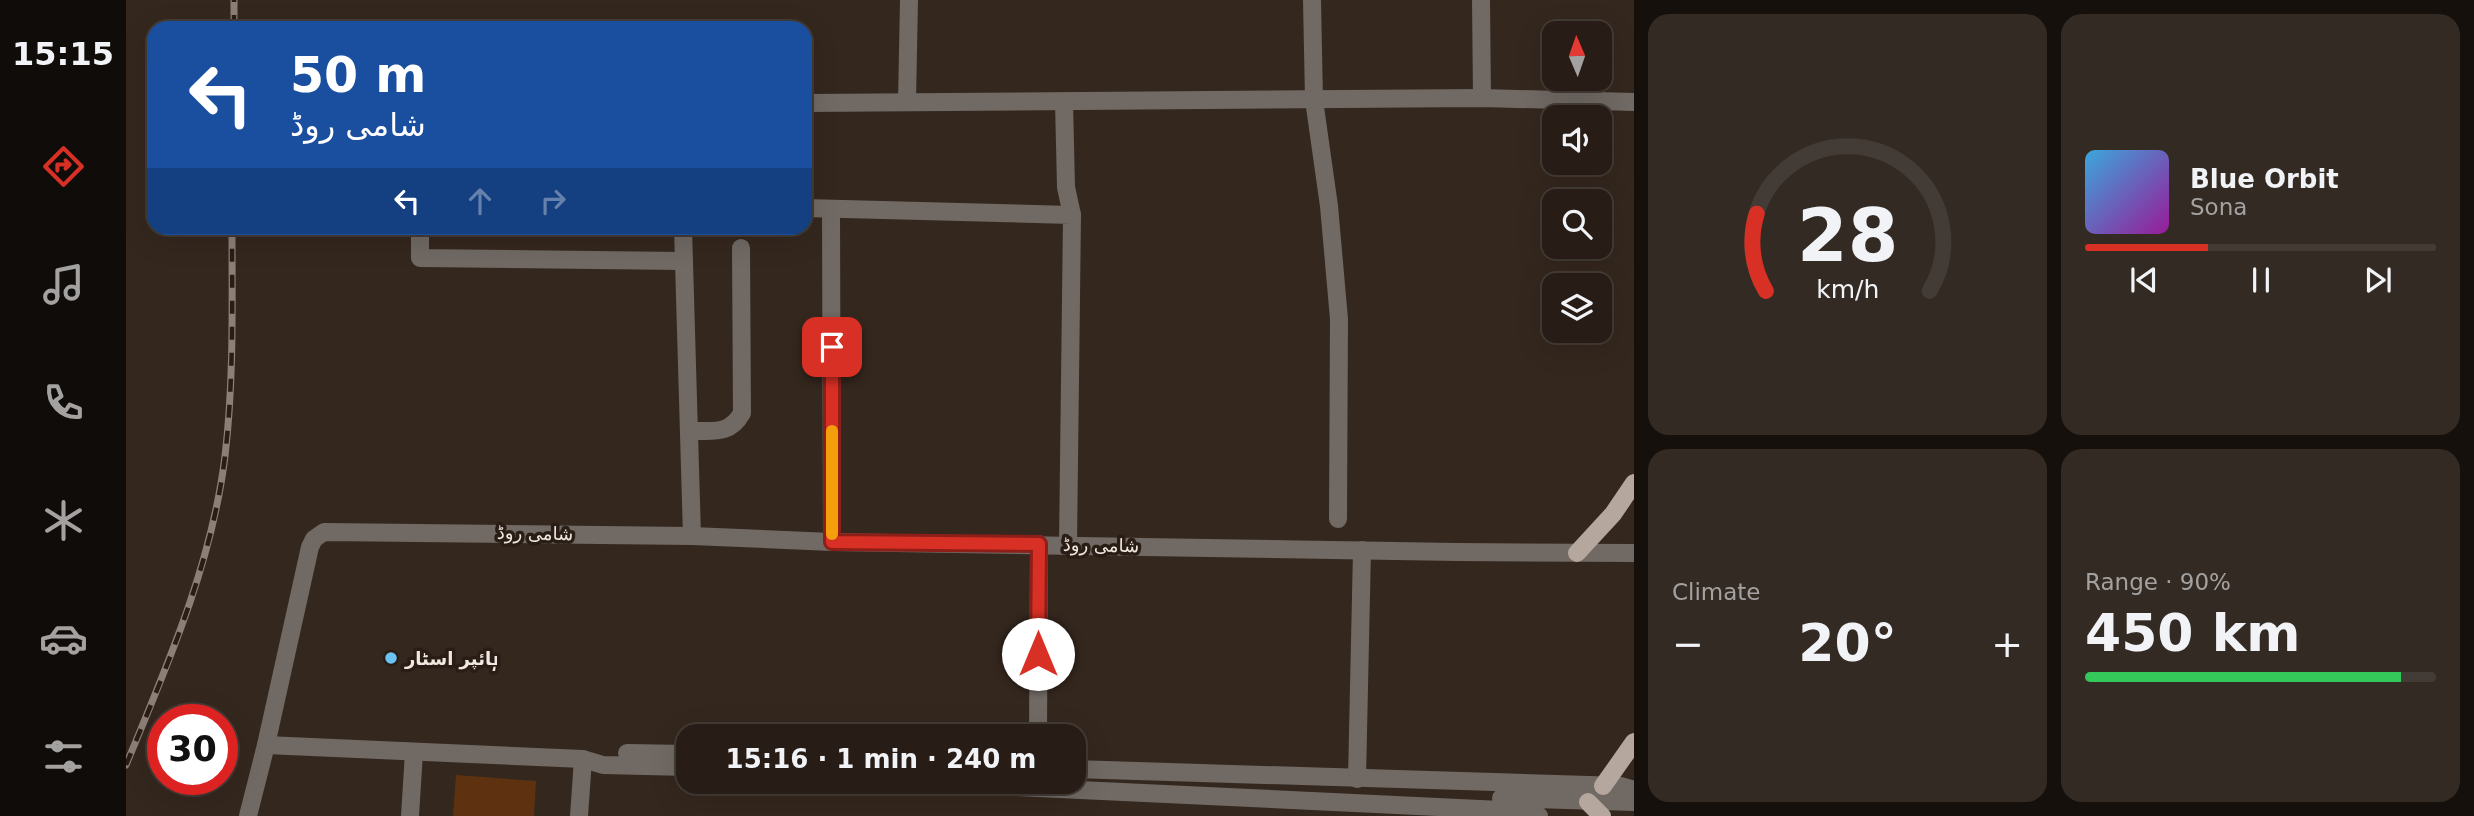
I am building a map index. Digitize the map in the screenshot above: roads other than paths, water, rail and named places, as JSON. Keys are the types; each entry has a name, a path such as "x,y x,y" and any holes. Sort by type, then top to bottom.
{"main road":[{"path":"1577,552 1613,514 1634,483"},
{"path":"1603,786 1634,742"},
{"path":"1588,802 1602,816"}],"street":[{"path":"907,102 909,0"},
{"path":"1312,0 1314,100 1329,206 1339,319 1338,519"},
{"path":"1481,0 1482,98"},
{"path":"812,103 1482,98 1634,102"},
{"path":"1064,102 1066,187 1072,215 1068,545"},
{"path":"812,208 1072,215"},
{"path":"831,209 832,542"},
{"path":"419,235 420,258 684,261"},
{"path":"682,235 692,536"},
{"path":"689,431 727,430 742,413 741,248"},
{"name":"شامی روڈ","path":"267,745 310,547 318,535 334,530 692,536 832,542 1634,553"},
{"path":"1038,724 1039,544"},
{"path":"1362,550 1365,784"},
{"path":"248,816 267,745 583,759 603,765 676,767"},
{"path":"410,816 414,752"},
{"path":"583,759 601,753 676,754"},
{"path":"579,816 583,759"},
{"path":"1086,770 1365,784 1588,802 1634,802"},
{"path":"1293,802 1312,794 1365,784 1621,786 1634,790"},
{"path":"1086,790 1522,811 1539,816"}],"railway":[{"path":"234,0 234,21"},
{"path":"126,765 186,614 210,536 219,496 230,399 232,235"}],"place":[{"name":"ہائپر اسٹار","path":"391,658"}]}
